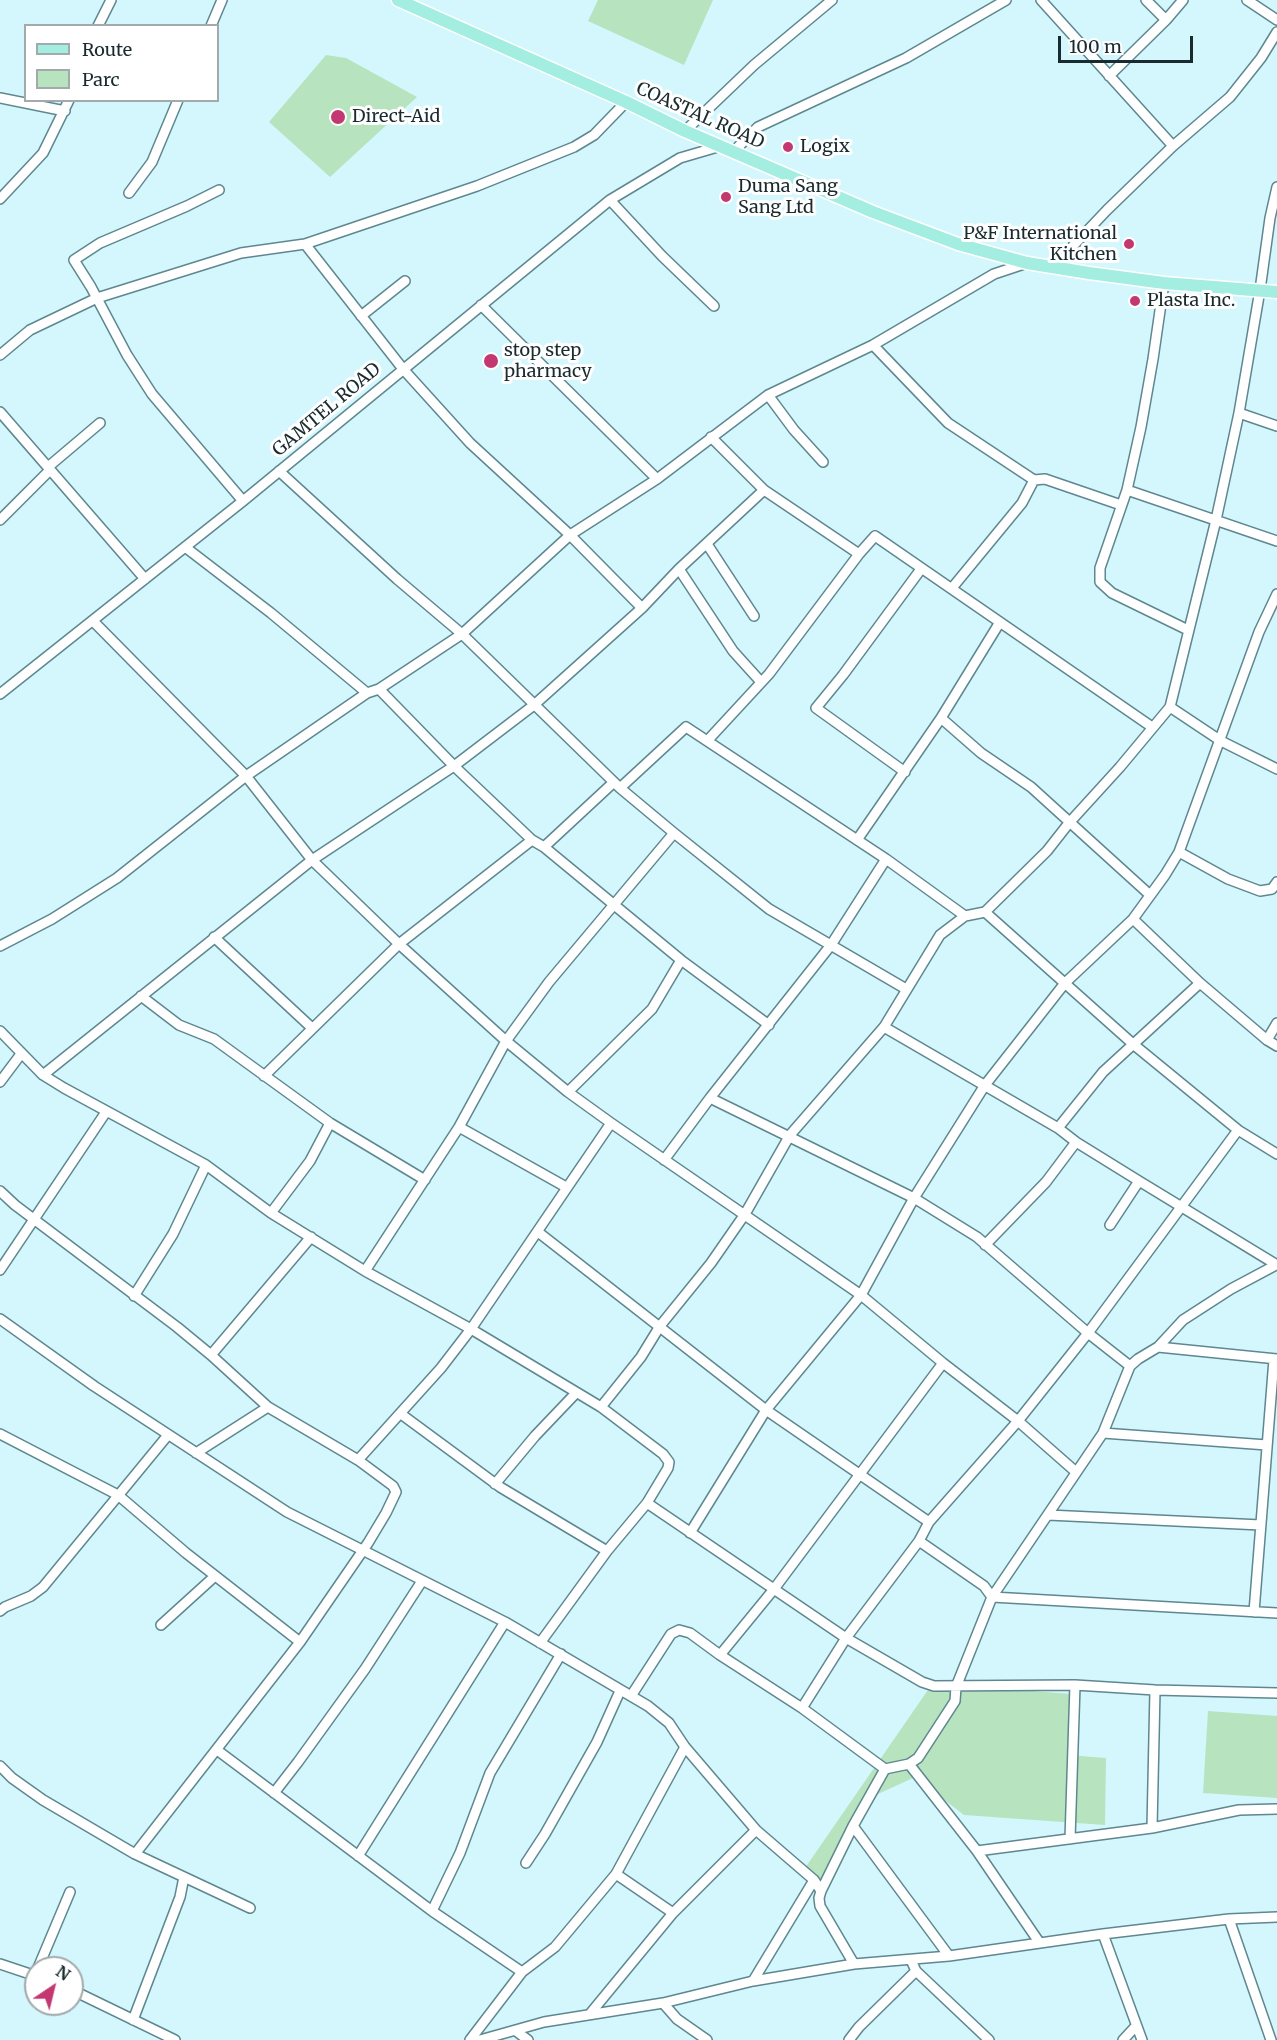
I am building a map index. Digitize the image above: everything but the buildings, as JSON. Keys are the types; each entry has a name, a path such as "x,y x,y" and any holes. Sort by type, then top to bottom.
{"main road":[{"name":"COASTAL ROAD","path":"398,0 626,102 685,131 873,213 958,244 1027,263 1057,268 1164,283 1277,292"}],"street":[{"path":"99,24 111,0"},
{"path":"212,24 222,0"},
{"path":"685,131 754,65 832,0"},
{"path":"734,151 758,127 906,58 1006,0"},
{"path":"1041,0 1173,146"},
{"path":"1146,0 1166,20"},
{"path":"1109,76 1183,0"},
{"path":"1247,0 1277,20"},
{"path":"1057,268 1107,210 1173,146 1230,97 1261,58 1277,32"},
{"path":"0,98 65,111"},
{"path":"0,199 43,153 68,102"},
{"path":"129,193 152,162 177,102"},
{"path":"0,355 30,330 97,298 241,253 305,244 477,186 574,147 594,135 626,102"},
{"name":"GAMTEL ROAD","path":"0,694 243,501 610,200 680,158 721,146"},
{"path":"601,1407 641,1357 660,1326 711,1263 745,1214 790,1135 884,1027 939,934 965,916 985,912 1047,851 1170,707 1239,413 1270,218 1277,188"},
{"path":"219,190 100,243 74,260 127,356 152,394 243,501"},
{"path":"610,200 662,256 714,306"},
{"path":"305,244 403,369 470,443 570,535 642,608"},
{"path":"0,946 52,919 117,878 246,776 368,693 379,689 462,634 570,535 657,479 768,395 873,345 994,274 1027,263"},
{"path":"360,316 405,281"},
{"path":"1164,283 1153,359 1127,490 1100,568 1100,582 1112,593 1188,630"},
{"path":"481,305 657,479"},
{"path":"873,345 948,423 1034,480 1045,479 1121,505"},
{"path":"768,395 794,430 823,462"},
{"path":"0,412 145,579"},
{"path":"1239,413 1277,426"},
{"path":"0,520 49,468 100,423"},
{"path":"711,437 764,490 859,554"},
{"path":"279,471 397,579 462,634 617,785 674,833 770,909 906,989"},
{"path":"952,588 1022,503 1034,480"},
{"path":"44,1075 312,860 454,766 534,705 642,608 679,569 764,490"},
{"path":"1127,490 1277,541"},
{"path":"708,740 770,674 859,554 875,536 1152,727"},
{"path":"707,544 754,616"},
{"path":"185,547 271,613 368,693"},
{"path":"679,569 733,651 761,682"},
{"path":"905,772 816,708 921,569"},
{"path":"690,1533 766,1410 861,1295 914,1198 985,1085 1065,983 1133,919 1179,852 1259,632 1277,594"},
{"path":"93,621 246,776 312,860 399,944 507,1041 568,1092 611,1123 861,1295 1018,1421 1076,1472"},
{"path":"857,840 941,718 1000,622"},
{"path":"379,689 454,766 532,840 544,847 681,960 769,1025"},
{"path":"1170,707 1221,741 1277,769"},
{"path":"941,718 981,753 1031,787 1150,895"},
{"path":"544,847 686,727 886,859 965,916"},
{"path":"365,1271 459,1127 507,1041 549,982 674,833"},
{"path":"264,1076 399,944 532,840"},
{"path":"1179,852 1228,879 1260,891 1272,889 1277,882"},
{"path":"664,1160 831,945 886,859"},
{"path":"985,912 1133,1044 1238,1130 1277,1154"},
{"path":"1133,919 1200,983 1277,1046"},
{"path":"214,937 312,1028"},
{"path":"568,1092 652,1009 681,960"},
{"path":"1058,1128 1104,1072 1200,983"},
{"path":"141,996 179,1025 213,1039 330,1123 425,1180"},
{"path":"1267,1040 1277,1023"},
{"path":"631,1696 671,1634 679,1630 690,1633 802,1708 885,1769 909,1764 918,1758 955,1701 956,1687 992,1597 1103,1433 1130,1366 1158,1347 1182,1320 1231,1289 1276,1265 1139,1182 1058,1128 884,1027"},
{"path":"0,1031 44,1075 106,1112 206,1165 272,1213 365,1271 471,1329 601,1407 663,1454 669,1462 668,1468 647,1503 607,1551 540,1643"},
{"path":"0,1083 21,1054"},
{"path":"710,1098 790,1135 914,1198 977,1237 1088,1333 1130,1366"},
{"path":"0,1270 106,1112"},
{"path":"272,1213 310,1161 330,1123"},
{"path":"358,1460 441,1368 471,1329 611,1123"},
{"path":"459,1127 567,1187"},
{"path":"802,1708 846,1638 919,1541 929,1522 1018,1421 1088,1333 1238,1130"},
{"path":"985,1245 1046,1182 1076,1142"},
{"path":"134,1296 173,1234 206,1165"},
{"path":"1110,1225 1139,1182"},
{"path":"0,1191 177,1327 268,1407 358,1460 393,1486 396,1492 386,1513 362,1551 300,1642 135,1854"},
{"path":"538,1232 766,1410 929,1522"},
{"path":"211,1355 311,1237"},
{"path":"0,1319 94,1386 287,1512 505,1622 648,1706 669,1723 685,1747 756,1830 814,1880 821,1891"},
{"path":"1158,1347 1275,1359 1254,1612"},
{"path":"720,1655 774,1589 943,1363"},
{"path":"495,1484 535,1436 576,1393"},
{"path":"196,1453 268,1407"},
{"path":"401,1414 495,1484 607,1551"},
{"path":"1103,1433 1267,1444"},
{"path":"0,1434 118,1495 215,1576 300,1642"},
{"path":"0,1611 31,1596 43,1587 168,1435"},
{"path":"647,1503 846,1638 922,1682 934,1686 1075,1685 1155,1690 1277,1693"},
{"path":"1048,1515 1261,1525"},
{"path":"919,1541 984,1586 992,1597"},
{"path":"161,1625 215,1576"},
{"path":"274,1792 365,1669 422,1581"},
{"path":"992,1597 1277,1613"},
{"path":"358,1856 505,1622"},
{"path":"432,1911 460,1853 490,1773 561,1654"},
{"path":"1070,1839 1075,1685"},
{"path":"1152,1828 1155,1690"},
{"path":"526,1863 597,1742 621,1691"},
{"path":"470,2040 522,1972 555,1947 616,1874 685,1747"},
{"path":"217,1750 432,1911 522,1972"},
{"path":"909,1764 977,1851 1039,1942"},
{"path":"0,1766 12,1778 43,1800 135,1854 250,1908"},
{"path":"854,1964 820,1906 819,1898 853,1826 885,1769"},
{"path":"977,1851 1152,1828 1239,1810 1277,1809"},
{"path":"853,1826 949,1956"},
{"path":"589,2015 673,1913 756,1830"},
{"path":"616,1874 673,1913"},
{"path":"134,2020 180,1897 184,1877"},
{"path":"753,1982 814,1880"},
{"path":"43,1956 70,1892"},
{"path":"480,2040 544,2022 663,2002 753,1982 854,1964 949,1956 1039,1942 1229,1919 1277,1917"},
{"path":"1229,1919 1271,2040"},
{"path":"1103,1934 1142,2040"},
{"path":"911,1960 916,1971 989,2040"},
{"path":"0,1964 24,1970"},
{"path":"849,2040 859,2027 916,1971"},
{"path":"84,1996 176,2040"},
{"path":"663,2002 678,2019 707,2040"},
{"path":"1124,2040 1136,2026"},
{"path":"516,2031 528,2040"},
{"path":"974,2040 982,2032"}],"green space":[{"path":"598,0 713,0 684,65 588,21"},
{"path":"326,55 346,58 417,97 330,177 269,122"},
{"path":"969,1686 1071,1694 1068,1755 1106,1758 1105,1825 964,1815 913,1778 878,1794 823,1882 805,1868 930,1687"},
{"path":"1208,1711 1277,1716 1277,1798 1203,1793"}],"place":[{"name":"Direct-Aid","path":"338,117"},
{"name":"Logix","path":"788,147"},
{"name":"Duma Sang Sang Ltd","path":"726,197"},
{"name":"P&F International Kitchen","path":"1129,244"},
{"name":"Plasta Inc.","path":"1135,301"},
{"name":"stop step pharmacy","path":"491,361"}]}
